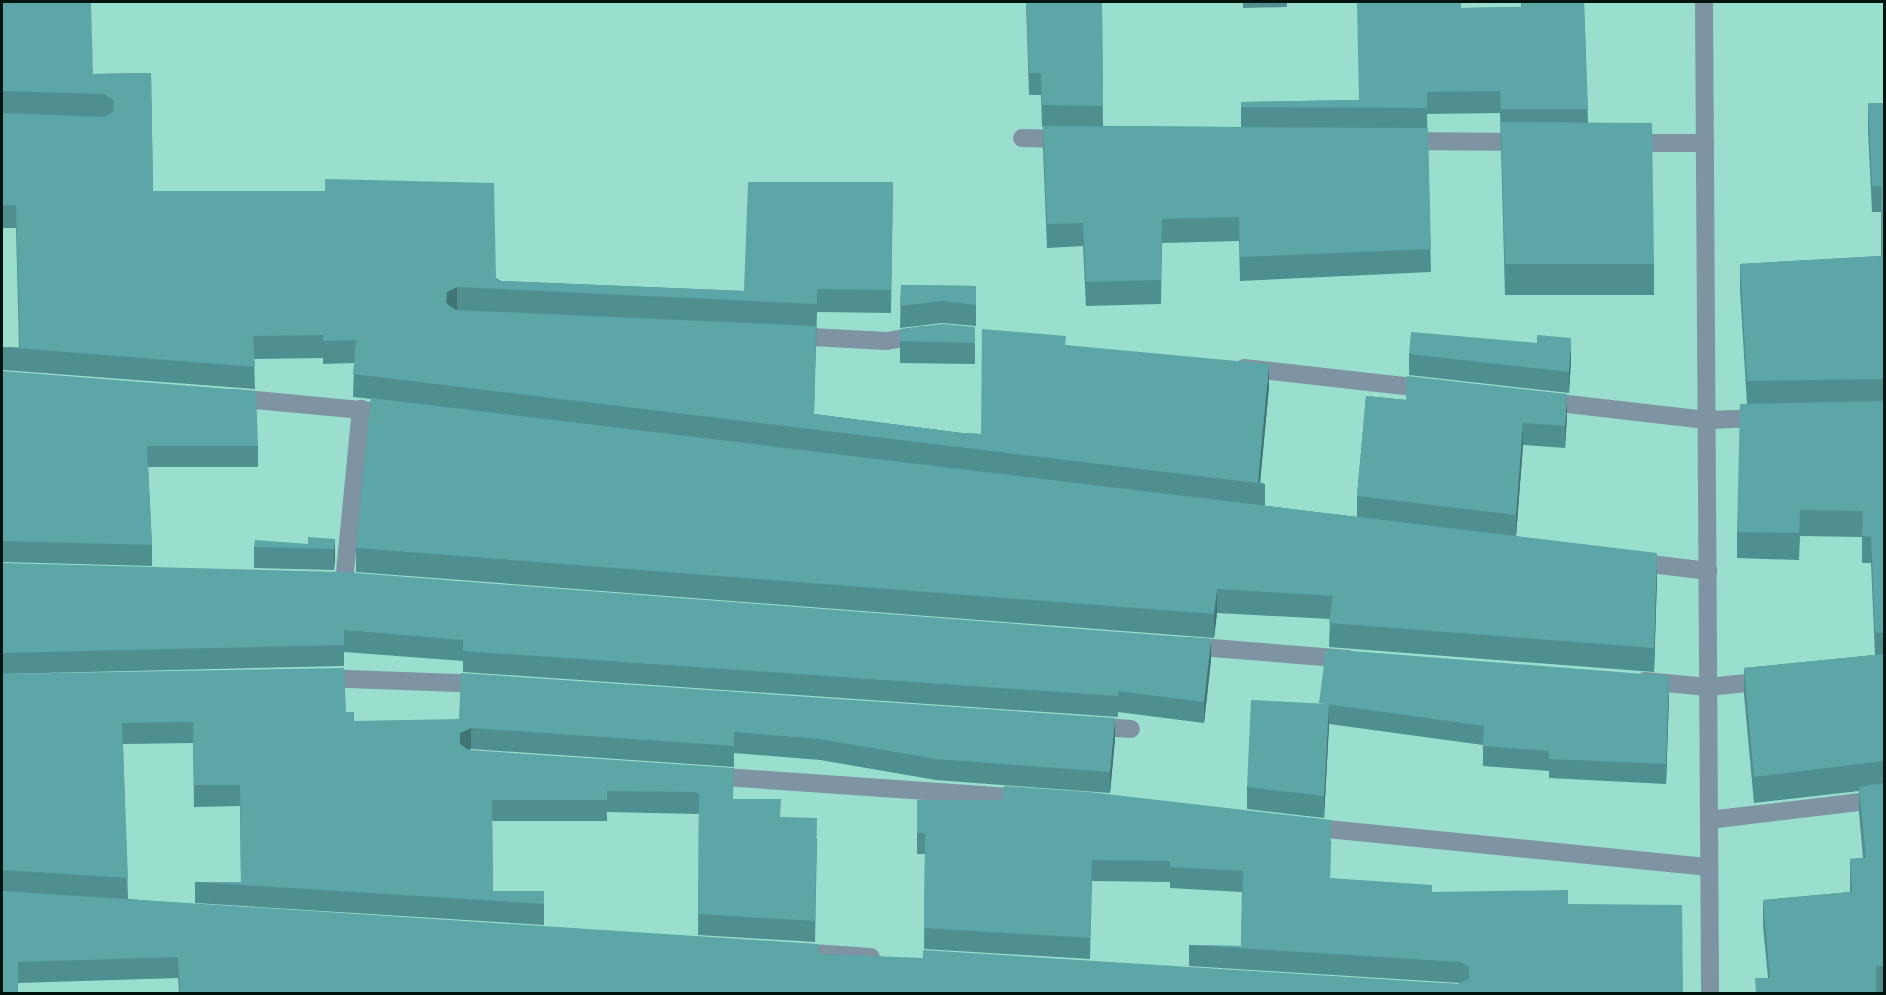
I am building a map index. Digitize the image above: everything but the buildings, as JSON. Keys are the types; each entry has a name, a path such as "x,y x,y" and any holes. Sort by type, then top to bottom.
{"street":[{"path":"1704,2 1710,993"},
{"path":"1022,138 1082,139"},
{"path":"1381,141 1549,142"},
{"path":"1609,142 1704,143"},
{"path":"767,335 886,341 943,334"},
{"path":"1225,365 1448,391"},
{"path":"210,396 408,415"},
{"path":"1519,399 1707,420 1778,418"},
{"path":"344,582 361,409"},
{"path":"1613,560 1707,571"},
{"path":"321,581 368,584"},
{"path":"1167,645 1369,660"},
{"path":"300,678 371,676 508,686"},
{"path":"1620,679 1708,687 1790,679"},
{"path":"1072,725 1131,729"},
{"path":"685,774 1043,799"},
{"path":"1709,820 1884,799"},
{"path":"1289,825 1709,867"},
{"path":"778,951 885,958"}]}
